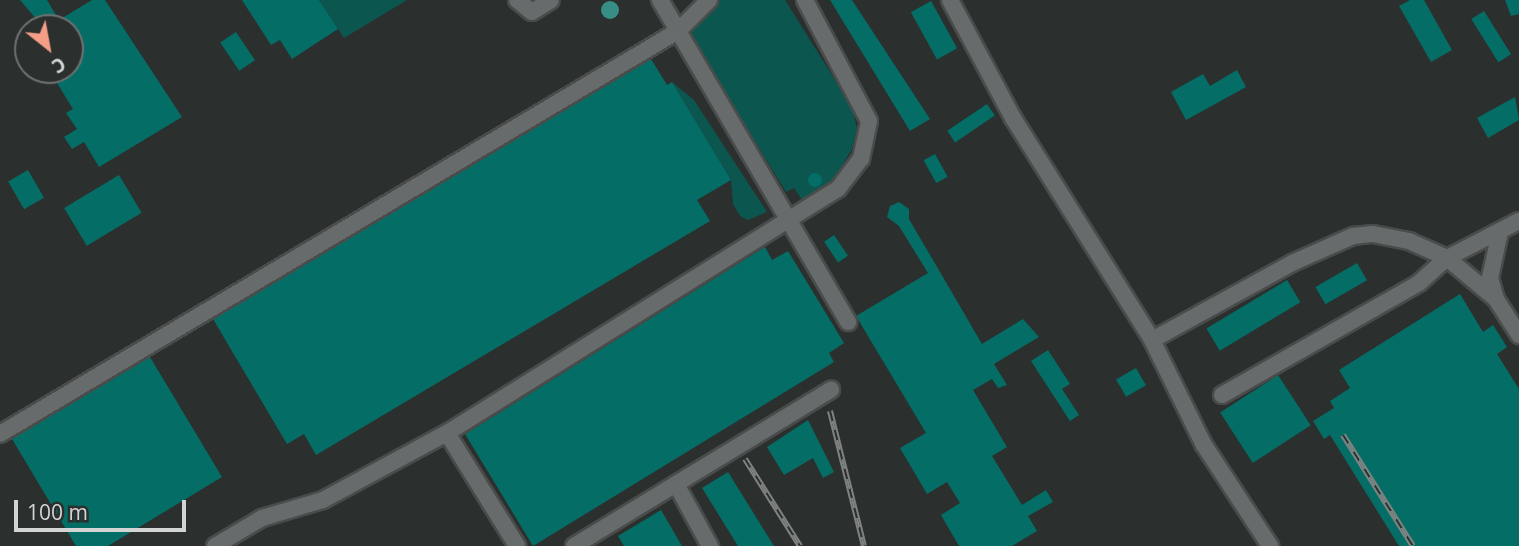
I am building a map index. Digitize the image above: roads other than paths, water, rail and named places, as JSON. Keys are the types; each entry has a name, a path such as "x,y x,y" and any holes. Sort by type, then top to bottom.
{"lane":[{"path":"517,0 532,12 551,0"},
{"path":"660,0 791,220 848,322"},
{"path":"0,434 678,31 709,0"},
{"path":"215,546 262,518 323,500 447,433 791,220 848,180 861,159 870,131 864,104 805,0"},
{"path":"950,0 1013,118 1152,340 1204,445 1270,546"},
{"path":"1222,396 1419,283 1447,258 1519,221"},
{"path":"1500,232 1490,278 1496,299 1519,335"},
{"path":"1152,340 1292,263 1353,236 1373,234 1409,241 1447,258 1496,299"},
{"path":"574,546 831,390"},
{"path":"447,433 517,546"},
{"path":"676,484 710,546"}],"railway":[{"path":"830,411 864,546"},
{"path":"1343,435 1413,546"},
{"path":"745,459 800,546"}]}
